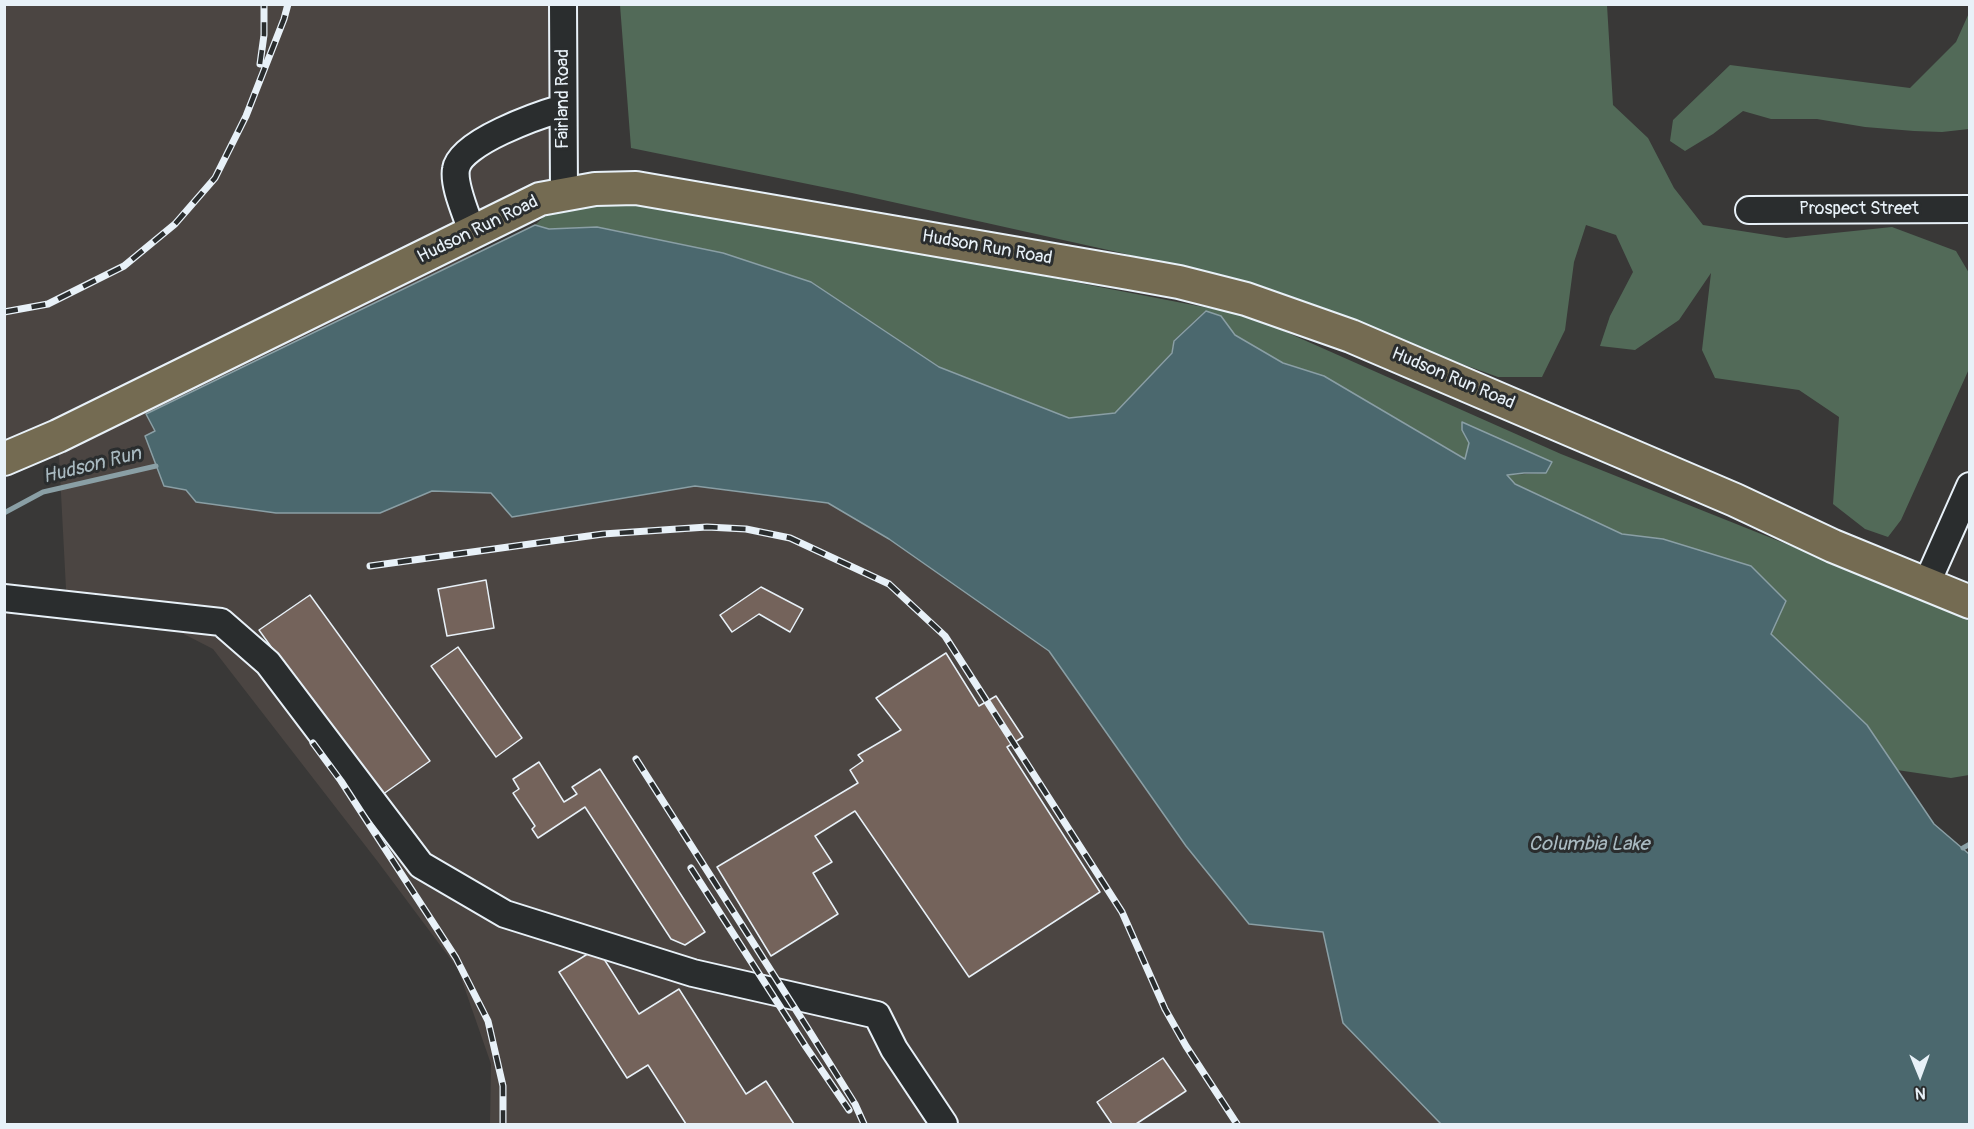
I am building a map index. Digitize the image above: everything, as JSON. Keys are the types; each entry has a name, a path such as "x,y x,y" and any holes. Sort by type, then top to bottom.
{"main road":[{"name":"Hudson Run Road","path":"6,456 58,436 540,199 595,189 636,188 1179,282 1282,310 1398,355 1600,444 1736,500 1833,546 1970,602"}],"street":[{"name":"Fairland Road","path":"563,4 564,193"},
{"path":"472,232 455,179 456,166 463,156 513,125 563,108"},
{"name":"Prospect Street","path":"1749,210 1970,209"},
{"path":"1926,585 1970,486"},
{"path":"4,598 221,622 268,663 422,865 505,914 693,973 877,1015 894,1049 944,1125"}],"shaded area":[{"path":"5,5 563,5 564,193 472,232 455,491 491,493 512,517 695,486 828,503 889,539 1049,651 1186,846 1249,924 1323,931 1343,1023 1441,1124 490,1124 491,1064 458,969 213,649 139,611 67,608 58,436 5,452"}],"green space":[{"path":"620,5 1607,5 1613,105 1648,138 1674,188 1703,225 1786,238 1892,227 1956,251 1969,273 1969,369 1901,520 1888,537 1865,529 1833,504 1839,417 1799,390 1715,378 1702,350 1711,273 1679,320 1635,350 1600,346 1610,316 1633,272 1616,235 1586,225 1574,262 1565,330 1542,377 1498,377 1371,331 1126,254 852,193 631,148"},
{"path":"1969,13 1969,129 1942,132 1914,131 1865,127 1817,119 1771,119 1743,111 1713,134 1685,151 1670,141 1673,120 1730,65 1910,88 1956,42"},
{"path":"628,202 701,210 1250,316 1561,454 1969,617 1969,775 1951,778 1897,770 1867,725 1771,634 1663,539 1622,535 1515,484 1506,475 1546,473 1551,461 1462,430 1469,443 1466,459 1324,376 1283,363 1235,335 1221,316 1205,311 1174,340 1172,352 1115,413 1069,418 939,367 811,282 723,253 597,227 549,229 535,225 549,212"}],"water":[{"name":"Columbia Lake","path":"535,225 549,229 597,227 723,253 811,282 939,367 1069,418 1115,413 1172,353 1174,341 1206,311 1221,316 1235,335 1283,363 1324,376 1465,459 1469,443 1462,430 1462,422 1552,462 1546,473 1507,475 1515,484 1622,534 1663,539 1751,566 1786,601 1771,634 1867,725 1934,824 1969,854 1969,1124 1441,1124 1343,1023 1323,932 1249,924 1186,846 1049,651 889,539 828,503 695,486 512,517 491,493 432,491 380,513 276,513 196,502 186,490 164,486 145,436 155,431 146,414"}],"building":[{"path":"486,580 494,628 447,636 438,589"},
{"path":"761,587 803,609 790,632 759,614 732,632 720,615"},
{"path":"310,595 430,761 379,797 259,630"},
{"path":"458,647 522,738 496,757 431,666"},
{"path":"946,653 979,706 996,696 1023,737 1007,747 1100,892 969,977 855,811 815,836 832,862 813,873 838,914 771,956 717,867 858,783 850,770 863,761 858,755 901,730 876,698"},
{"path":"539,762 564,802 577,794 572,787 600,769 705,932 685,945 671,939 585,807 538,838 532,829 535,826 513,793 519,789 513,779"},
{"path":"597,948 639,1014 679,989 746,1094 766,1081 794,1124 686,1124 648,1065 627,1078 559,972"},
{"path":"1163,1058 1186,1091 1136,1124 1112,1124 1097,1102"}],"waterway":[{"name":"Hudson Run","path":"4,513 43,492 156,466"},
{"name":"Hudson Run","path":"1963,848 1970,844"}],"railway":[{"path":"260,64 264,35 264,4"},
{"path":"4,312 48,304 124,266 175,224 215,178 246,116 288,4"},
{"path":"370,566 603,534 707,527 746,529 790,538 889,584 945,636 1122,912 1165,1009 1186,1046 1237,1124"},
{"path":"313,743 341,781 456,958 488,1021 503,1086 503,1124"},
{"path":"636,759 855,1104 864,1124"},
{"path":"691,868 849,1110"}]}
